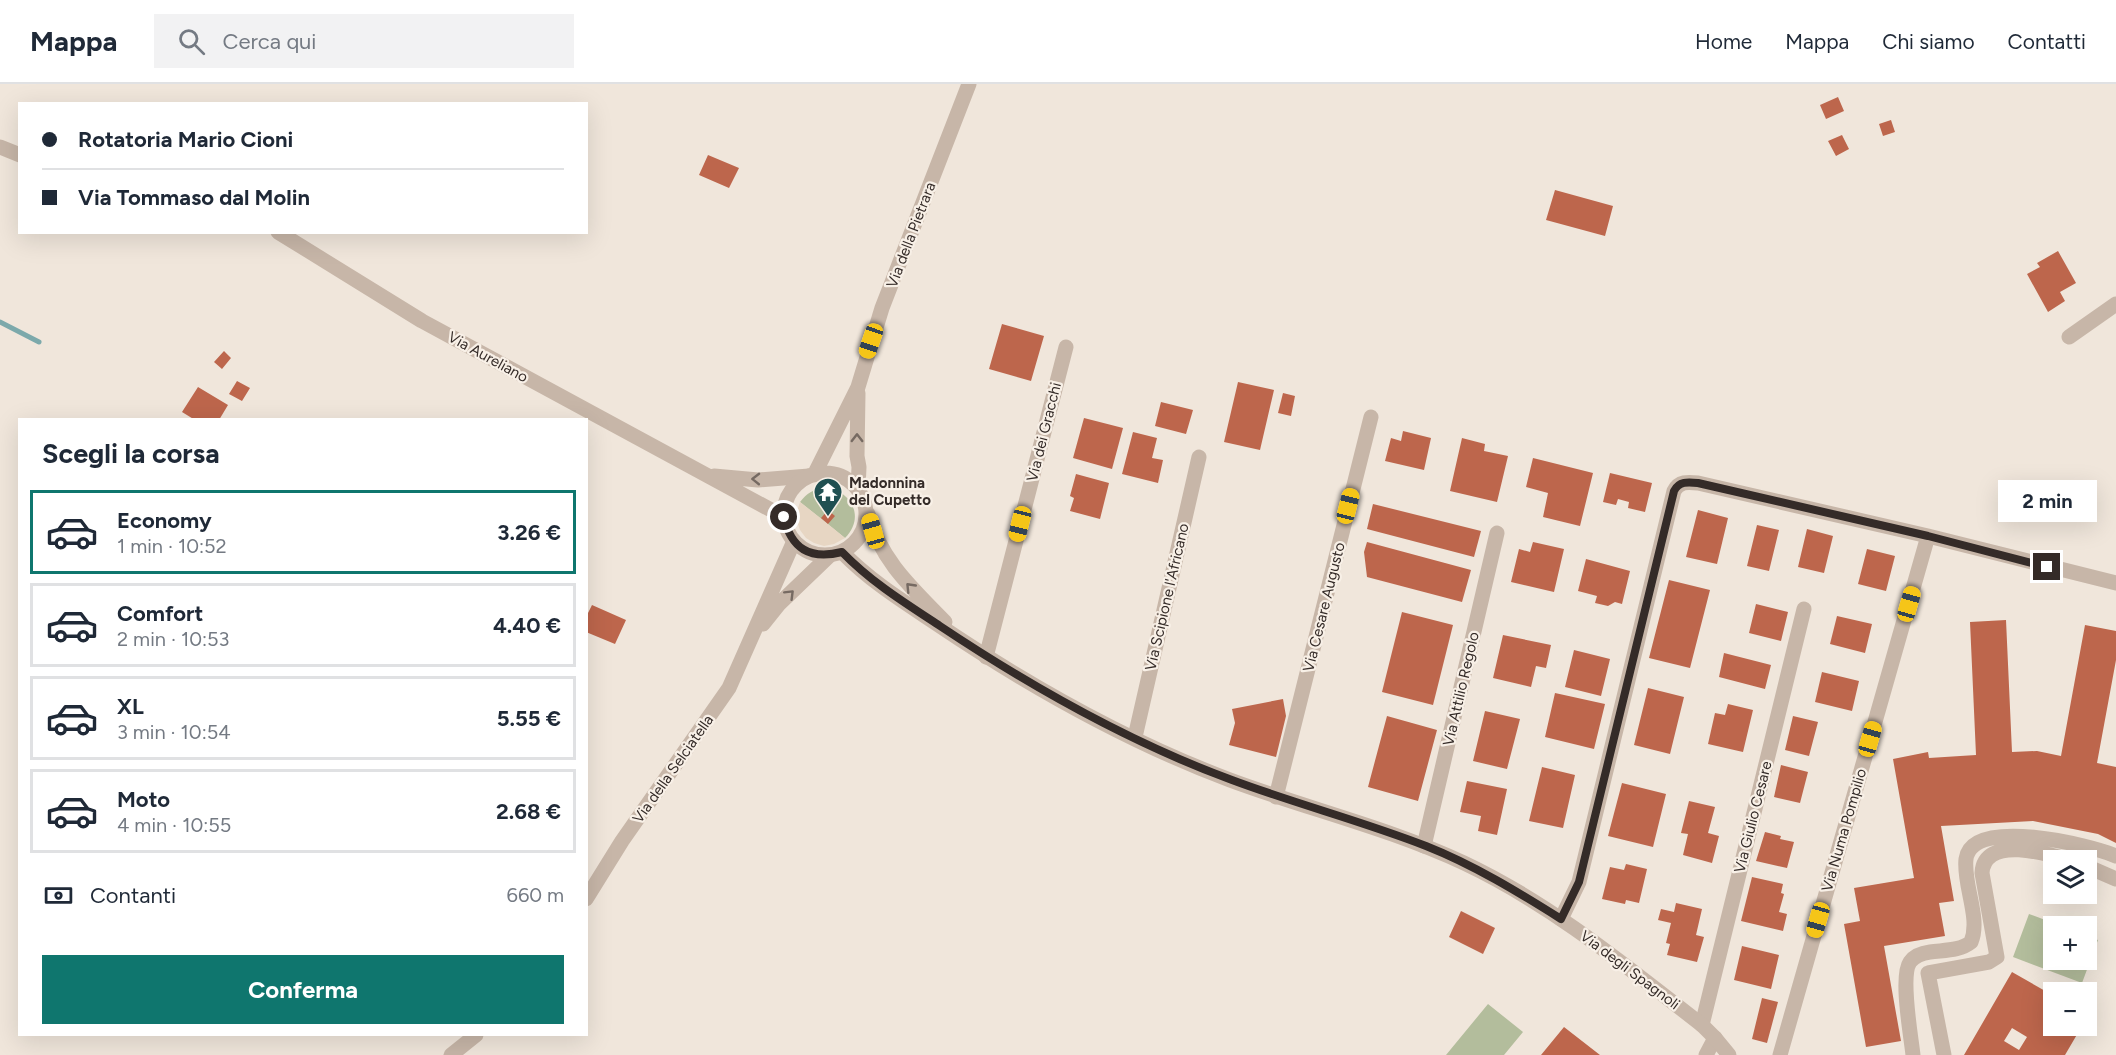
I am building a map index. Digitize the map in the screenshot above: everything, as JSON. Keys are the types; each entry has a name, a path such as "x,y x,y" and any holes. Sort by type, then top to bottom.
{"street":[{"name":"Via della Pietrara","path":"811,476 858,387 882,308 969,84"},
{"path":"0,147 18,154"},
{"name":"Via Aureliano","path":"281,234 412,315 784,517"},
{"path":"2069,337 2116,304"},
{"name":"Via dei Gracchi","path":"987,657 1066,347"},
{"name":"Via della Pietrara","path":"858,387 857,456 860,467 858,489"},
{"name":"Via Cesare Augusto","path":"1276,796 1371,417"},
{"name":"Via Scipione l'Africano","path":"1135,737 1199,457"},
{"path":"866,509 866,522 862,535 853,545 835,554 818,555 808,552 794,541 787,530 784,517 788,497 793,489 811,476 826,473 849,480 864,498 873,531 885,555 903,579 966,644"},
{"name":"Via Aureliano","path":"703,474 758,480 811,476"},
{"path":"1561,919 1579,882 1676,487 1683,482 1698,483 1928,536 2116,583"},
{"name":"Via Attilio Regolo","path":"1424,846 1497,533"},
{"name":"Via Numa Pompilio","path":"1780,1055 1928,536"},
{"name":"Via della Selciatella","path":"588,896 628,831 729,688 794,541"},
{"path":"835,554 966,644"},
{"name":"Via della Selciatella","path":"753,635 779,604 835,554"},
{"name":"Via Giulio Cesare","path":"1702,1025 1804,609"},
{"name":"Via degli Spagnoli","path":"966,644 1111,726 1198,767 1424,846 1488,875 1561,919 1606,950 1702,1025 1729,1055"},
{"path":"1914,1055 1905,981 1907,967 1910,961 1921,954 1958,949 1971,942 1974,930 1966,863 1967,854 1974,845 2001,837 2038,838 2076,843 2116,856"},
{"path":"1944,1055 1928,973 1989,962 1997,957 1982,864 1994,852 2024,850 2043,853"},
{"path":"2097,871 2116,879"},
{"path":"451,1055 475,1036"},
{"path":"1706,1055 1715,1038"}],"green space":[{"path":"824,487 842,493 855,513 851,530 845,538 800,502 810,492"},
{"path":"2029,914 2043,919 2043,968 2013,957"},
{"path":"2048,970 2087,970 2082,982"},
{"path":"1488,1004 1523,1032 1504,1055 1446,1055"}],"shaded area":[{"path":"800,502 845,538 824,546 806,538 797,521"}],"building":[{"path":"1838,97 1844,111 1826,119 1820,105"},
{"path":"1891,120 1895,132 1883,136 1879,124"},
{"path":"1842,135 1849,149 1836,156 1828,141"},
{"path":"708,155 739,168 729,188 699,175"},
{"path":"1555,190 1613,206 1605,236 1546,220"},
{"path":"2058,251 2076,283 2060,292 2065,301 2048,312 2027,274 2040,267 2037,263"},
{"path":"1002,324 1044,336 1031,381 989,369"},
{"path":"224,351 231,358 222,369 214,362"},
{"path":"237,381 250,388 242,401 229,394"},
{"path":"1238,382 1274,390 1260,450 1224,442"},
{"path":"198,387 228,405 220,418 192,418 182,412"},
{"path":"1283,393 1295,396 1291,416 1278,413"},
{"path":"1161,402 1193,410 1186,434 1155,426"},
{"path":"1084,418 1123,428 1112,469 1073,458"},
{"path":"1403,431 1431,438 1424,470 1385,461 1391,438 1401,441"},
{"path":"1133,432 1157,438 1152,458 1163,460 1158,483 1122,474"},
{"path":"1462,438 1485,444 1484,451 1508,456 1497,502 1450,491"},
{"path":"1533,458 1593,473 1580,526 1543,517 1548,493 1526,487"},
{"path":"1610,473 1652,483 1645,512 1628,508 1629,502 1618,499 1616,505 1603,502"},
{"path":"1076,474 1109,483 1100,519 1070,511 1074,498 1070,496"},
{"path":"1373,504 1481,531 1474,557 1367,529"},
{"name":"Madonnina del Cupetto","path":"828,510 835,516 828,524 821,518"},
{"path":"1698,510 1728,518 1717,564 1686,557"},
{"path":"1757,525 1779,530 1769,571 1747,566"},
{"path":"1807,529 1833,536 1824,573 1798,567"},
{"path":"1367,542 1471,570 1462,602 1367,577 1364,552"},
{"path":"1533,542 1564,549 1554,592 1511,582 1519,549 1530,552"},
{"path":"1867,549 1895,556 1886,591 1858,584"},
{"path":"1586,559 1630,571 1622,604 1615,602 1608,606 1595,603 1597,596 1578,591"},
{"path":"1669,580 1710,590 1690,668 1649,658"},
{"path":"1756,604 1788,612 1781,641 1749,633"},
{"path":"592,605 626,620 615,644 588,633 588,613"},
{"path":"1402,612 1453,625 1433,705 1382,692"},
{"path":"1837,616 1872,624 1865,653 1830,644"},
{"path":"2006,620 2012,752 2037,751 2061,756 2085,625 2116,631 2116,660 2097,763 2116,767 2116,843 2098,834 2033,821 1941,826 1954,901 1939,903 1945,936 1884,946 1901,1041 1866,1047 1844,924 1860,921 1854,888 1914,878 1893,759 1928,752 1929,758 1976,755 1970,622"},
{"path":"1503,635 1551,645 1546,668 1536,666 1531,687 1493,678"},
{"path":"1574,650 1610,659 1601,696 1565,687"},
{"path":"1724,653 1771,665 1765,689 1719,677"},
{"path":"1822,672 1859,681 1852,711 1815,702"},
{"path":"1648,688 1684,697 1670,754 1634,745"},
{"path":"1555,693 1605,704 1594,749 1545,737"},
{"path":"1283,699 1286,716 1276,757 1229,745 1235,723 1232,709"},
{"path":"1728,704 1753,710 1743,752 1708,744 1715,713 1725,715"},
{"path":"1485,711 1520,719 1507,769 1473,761"},
{"path":"1387,716 1437,730 1418,801 1368,787"},
{"path":"1793,716 1818,722 1809,756 1785,750"},
{"path":"1781,765 1808,772 1800,803 1774,797"},
{"path":"1542,767 1575,775 1563,828 1529,821"},
{"path":"1467,781 1507,789 1497,835 1478,831 1481,816 1460,812"},
{"path":"1622,783 1666,794 1653,847 1608,836"},
{"path":"1689,801 1715,807 1708,833 1719,836 1712,863 1683,855 1688,834 1681,833"},
{"path":"1765,832 1794,842 1787,868 1756,861"},
{"path":"1626,864 1647,869 1639,903 1626,900 1625,904 1602,899 1610,867 1624,870"},
{"path":"1752,877 1783,884 1781,893 1784,894 1779,912 1787,914 1783,931 1741,921"},
{"path":"1676,903 1702,909 1696,935 1704,937 1697,962 1667,955 1670,944 1666,943 1671,923 1658,920 1661,909 1674,912"},
{"path":"1461,911 1495,928 1483,954 1449,937"},
{"path":"1742,946 1779,955 1771,989 1734,980"},
{"path":"2012,972 2043,990 2043,1036 2076,1036 2065,1055 1964,1055","holes":["2012,1028 2027,1037 2019,1050 2004,1041"]},
{"path":"1762,998 1778,1002 1767,1043 1752,1039"},
{"path":"1564,1027 1600,1055 1541,1055"}],"waterway":[{"path":"0,322 39,342"}],"place":[{"name":"Madonnina del Cupetto","path":"828,518"}],"route":[{"path":"784,517 787,530 798,546 818,555 842,552 861,571 881,586 976,650 1111,726 1180,759 1230,779 1440,852 1495,879 1561,919 1579,882 1674,491 1679,484 1698,483 1928,536 2047,567"}]}
